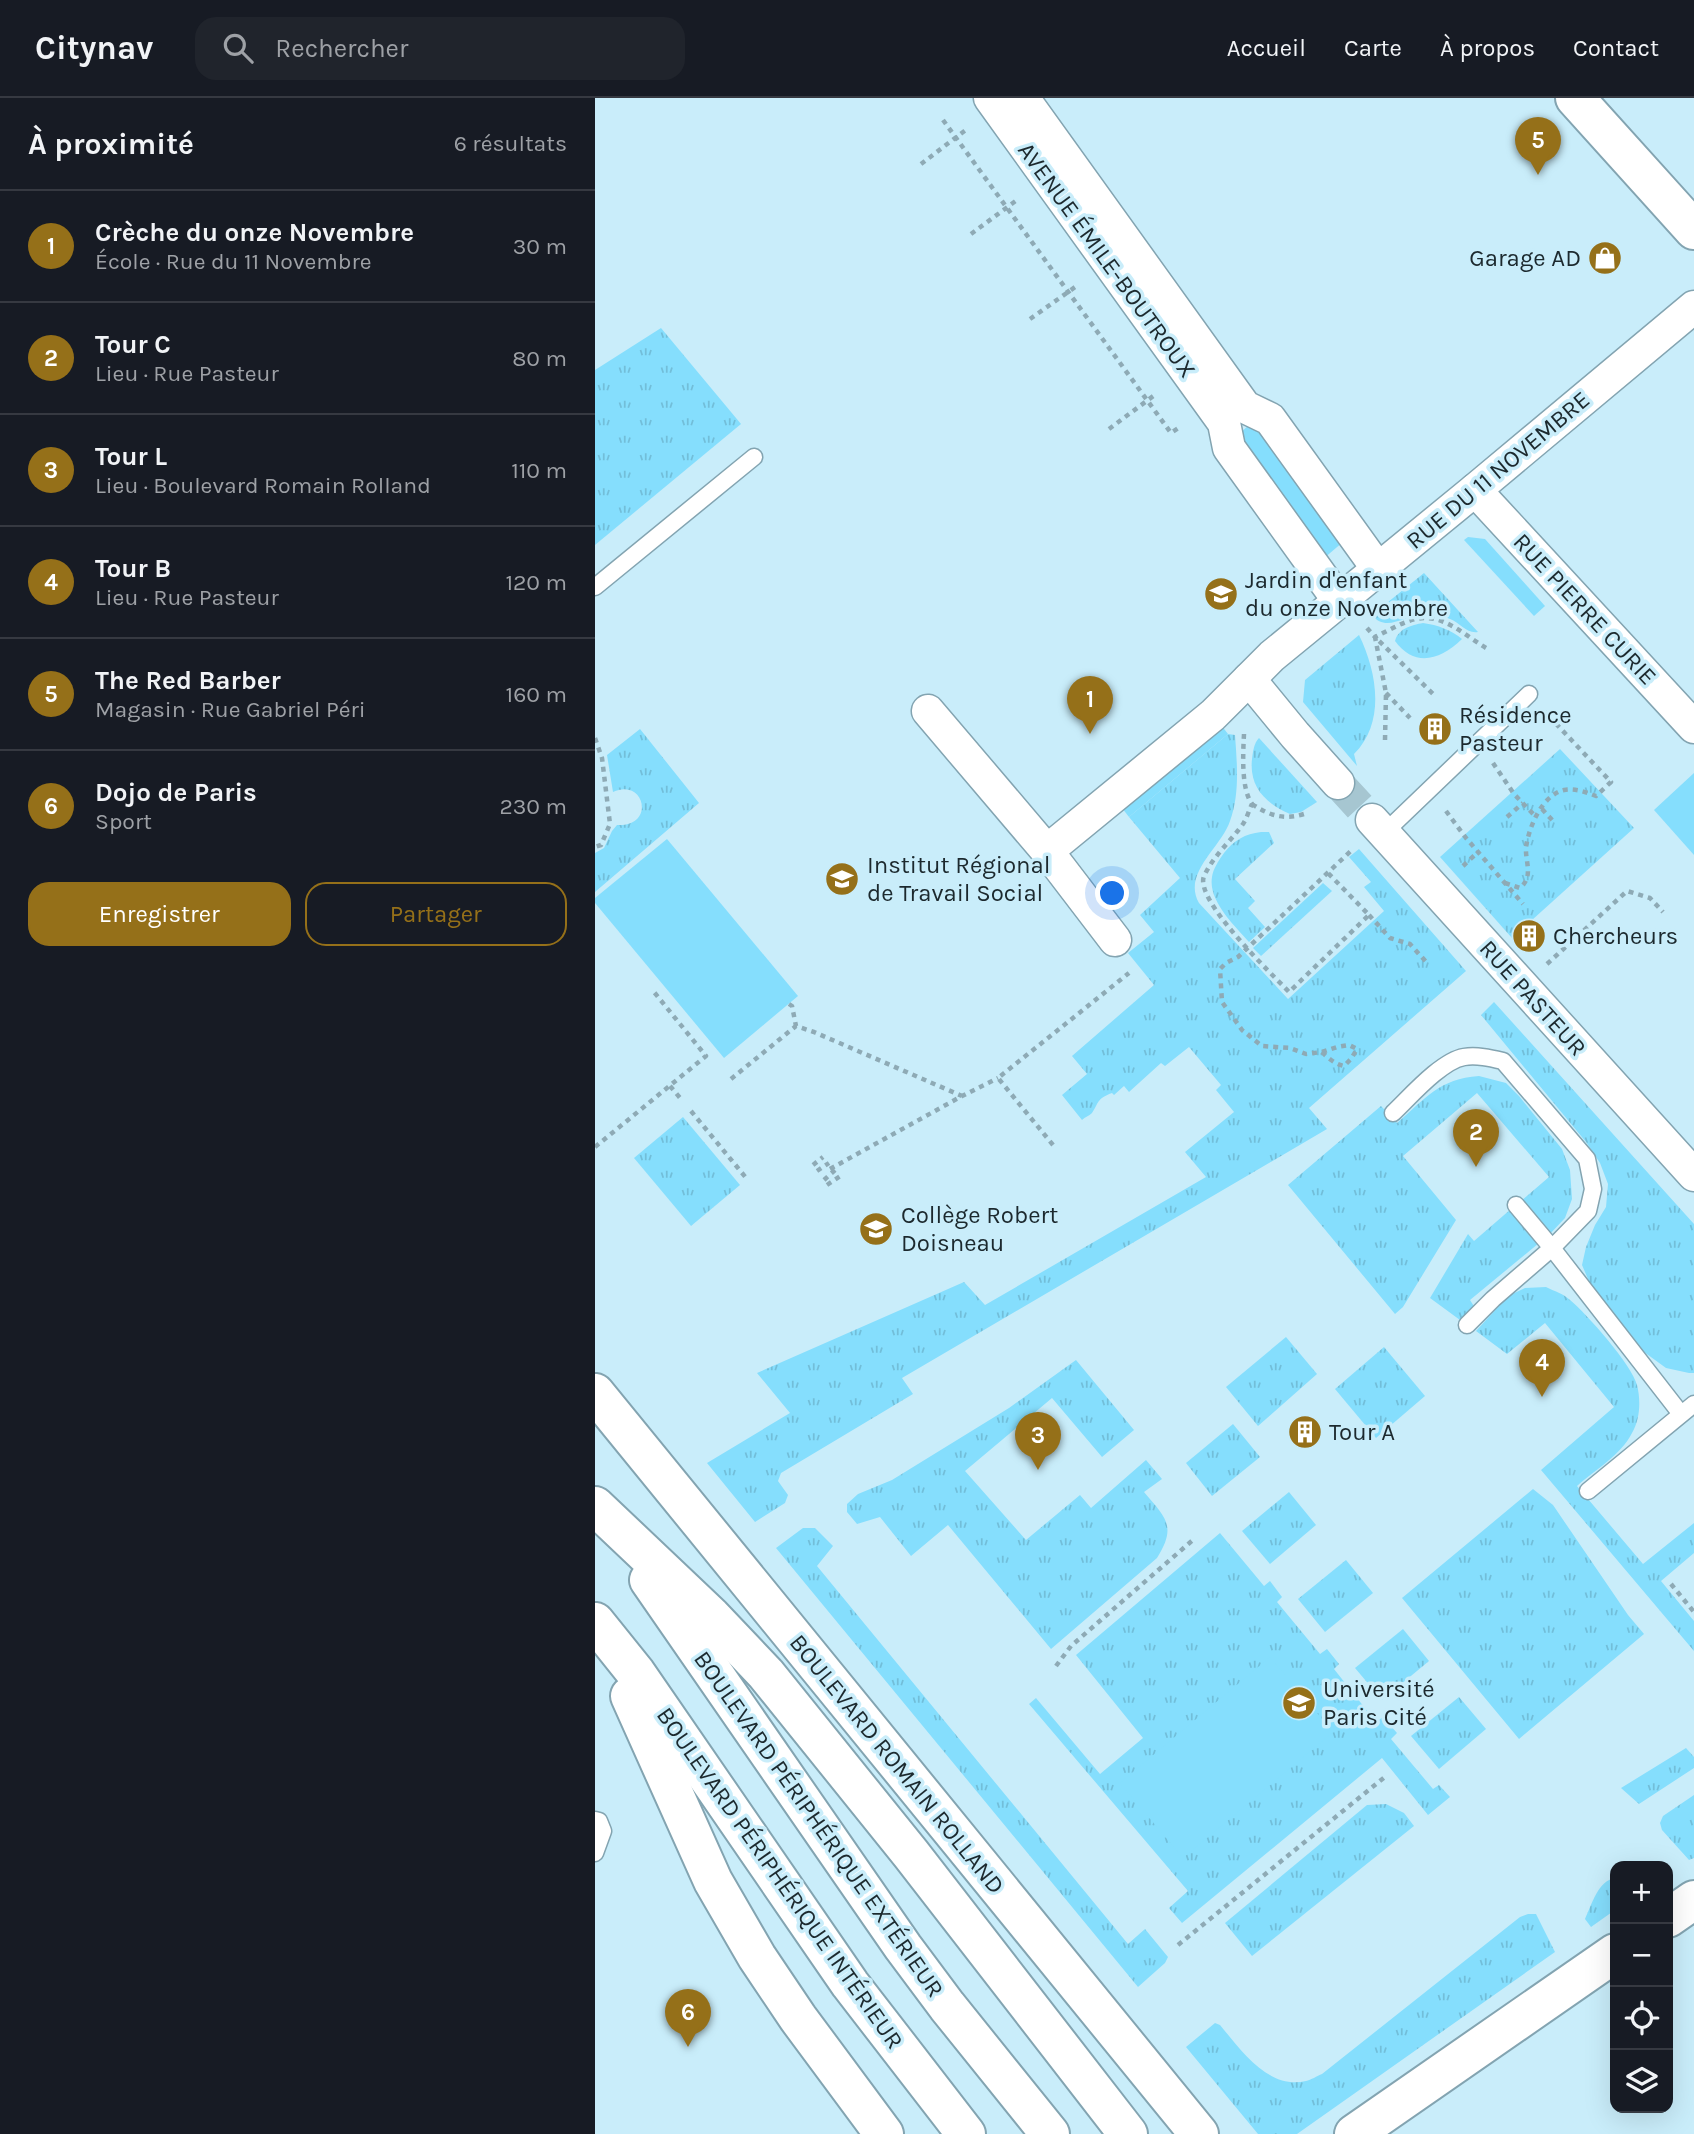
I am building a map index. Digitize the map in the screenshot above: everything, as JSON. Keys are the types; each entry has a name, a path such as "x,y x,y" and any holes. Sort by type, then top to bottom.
{"main road":[{"path":"1575,98 1694,230"},
{"name":"BOULEVARD ROMAIN ROLLAND","path":"595,1393 1199,2134"},
{"path":"595,1508 711,1616 767,1674 879,1813 1128,2134"},
{"name":"BOULEVARD PÉRIPHÉRIQUE EXTÉRIEUR","path":"595,1508 686,1634 902,1947 1050,2134"},
{"path":"596,1623 713,1881 764,1967 884,2134"},
{"name":"BOULEVARD PÉRIPHÉRIQUE INTÉRIEUR","path":"596,1623 636,1673 843,1974 966,2134"},
{"path":"1673,1915 1694,1900"},
{"path":"1354,2134 1610,1956"}],"street":[{"name":"AVENUE ÉMILE-BOUTROUX","path":"990,98 1235,415 1270,419 1378,569"},
{"name":"AVENUE ÉMILE-BOUTROUX","path":"1023,98 1235,415 1229,448 1339,601"},
{"name":"RUE DU 11 NOVEMBRE","path":"1047,851 1213,716 1272,656 1694,307"},
{"name":"RUE PIERRE CURIE","path":"1475,490 1694,727"},
{"path":"1249,679 1338,783"},
{"path":"928,711 1047,851 1115,940"},
{"name":"RUE PASTEUR","path":"1371,833 1694,1175"}],"lane":[{"path":"595,587 754,457"},
{"path":"1371,833 1430,789 1529,694"},
{"path":"1393,1113 1442,1068 1461,1057 1483,1056 1503,1060 1587,1159 1593,1189 1588,1211 1552,1248 1467,1325"},
{"path":"1516,1205 1688,1409 1588,1491"},
{"path":"595,1820 599,1821 603,1831 595,1853"}],"path":[{"path":"943,120 1171,433 1180,427"},
{"path":"921,164 967,129"},
{"path":"971,234 1017,200"},
{"path":"1030,319 1078,285"},
{"path":"1109,429 1156,394"},
{"path":"1375,637 1414,620 1432,619 1447,623 1486,648"},
{"path":"1367,628 1434,695"},
{"path":"1375,637 1386,693 1385,740"},
{"path":"1386,693 1410,718"},
{"path":"1504,883 1520,888 1526,883 1529,868 1527,843 1536,817 1554,794 1563,790 1584,791 1596,796 1611,782 1529,694"},
{"path":"1244,730 1246,796 1264,812 1278,817 1291,818 1304,814"},
{"path":"595,738 602,758 610,824 601,845 595,847"},
{"path":"1479,742 1514,794 1536,817"},
{"path":"1430,789 1478,852 1523,904"},
{"path":"1507,817 1523,803"},
{"path":"1252,804 1243,823 1211,863 1202,880 1204,892 1212,906 1289,992 1369,915"},
{"path":"1542,808 1553,821"},
{"path":"1322,1052 1338,1065 1344,1066 1357,1049 1349,1045 1306,1054 1290,1048 1262,1046 1242,1030 1222,1002 1220,969 1248,948 1371,833"},
{"path":"1463,866 1478,852"},
{"path":"1328,873 1390,938 1410,944 1428,964"},
{"path":"1541,969 1627,891 1650,898 1663,912"},
{"path":"817,1171 831,1167 998,1078 1133,969"},
{"path":"595,1147 706,1056 654,992"},
{"path":"789,1004 792,1006 796,1026"},
{"path":"796,1026 962,1096"},
{"path":"730,1079 796,1026"},
{"path":"998,1078 1053,1145"},
{"path":"670,1086 681,1099"},
{"path":"691,1111 747,1179"},
{"path":"813,1165 823,1157"},
{"path":"831,1167 826,1182 842,1175"},
{"path":"1056,1666 1071,1646 1194,1539"},
{"path":"1671,1584 1694,1612"},
{"path":"1178,1945 1386,1776"}],"green space":[{"path":"661,328 741,424 595,545 595,370"},
{"path":"1249,425 1260,426 1343,542 1323,559 1241,449 1239,434"},
{"path":"1468,537 1485,539 1545,606 1534,616 1464,540"},
{"path":"1424,573 1478,632 1436,615 1420,615 1384,623 1372,615"},
{"path":"1423,623 1444,628 1462,639 1436,656 1419,658 1411,655 1395,641 1399,633 1406,628"},
{"path":"1359,635 1374,680 1375,696 1371,727 1354,754 1357,766 1303,702 1305,680"},
{"path":"1218,721 1228,734 1129,817 1119,804"},
{"path":"640,729 699,803 595,892 595,853 604,848 617,825 629,824 637,819 642,804 633,791 624,789 613,792 607,755"},
{"path":"1228,734 1235,735 1236,746 1237,778 1233,811 1225,831 1199,871 1195,892 1199,903 1288,999 1384,911 1364,887 1371,882 1349,857 1359,849 1466,971 1309,1108 1327,1129 902,1378 913,1394 781,1473 778,1481 788,1495 785,1503 755,1522 707,1463 790,1413 757,1373 964,1282 985,1305 1206,1177 1185,1152 1234,1112 1216,1090 1221,1085 1189,1047 1165,1066 1161,1063 1129,1092 1124,1086 1114,1095 1112,1093 1103,1097 1092,1113 1082,1120 1062,1095 1087,1074 1072,1056 1154,985 1128,953 1154,932 1140,915 1180,878 1129,817"},
{"path":"1259,738 1317,802 1301,812 1290,814 1266,799 1253,778 1253,750"},
{"path":"1560,749 1634,828 1512,938 1440,857"},
{"path":"1694,773 1694,855 1654,810"},
{"path":"1261,832 1269,832 1274,843 1235,879 1255,901 1248,908 1265,927 1249,942 1218,904 1212,877 1224,853 1236,841"},
{"path":"667,839 798,996 724,1058 595,903 595,898"},
{"path":"1323,883 1332,891 1261,956 1253,948"},
{"path":"1494,1002 1694,1224 1694,1373 1666,1368 1644,1352 1591,1286 1582,1265 1595,1225 1606,1207 1608,1184 1600,1163 1586,1142 1481,1015"},
{"path":"1479,1076 1506,1083 1562,1149 1570,1170 1572,1199 1565,1218 1549,1235 1520,1202 1549,1177 1477,1093 1403,1156 1456,1220 1403,1307 1395,1314 1288,1185 1381,1106 1397,1123 1434,1091 1453,1081"},
{"path":"683,1117 740,1185 691,1226 634,1158"},
{"path":"1511,1209 1539,1243 1470,1300 1475,1308 1460,1320 1430,1298 1468,1234 1474,1241"},
{"path":"1546,1287 1568,1298 1597,1328 1627,1365 1638,1391 1638,1416 1627,1441 1615,1455 1577,1486 1643,1564 1694,1523 1694,1553 1661,1581 1694,1621 1694,1651 1541,1470 1614,1407 1545,1323 1507,1354 1476,1331 1508,1296 1525,1288"},
{"path":"1286,1337 1317,1374 1258,1426 1226,1387"},
{"path":"1384,1347 1425,1396 1376,1438 1335,1389"},
{"path":"1076,1360 1134,1430 1102,1457 1052,1398 965,1471 1026,1540 1080,1495 1091,1508 1146,1460 1162,1479 1144,1492 1163,1516 1167,1538 1157,1558 1051,1649 948,1525 911,1556 880,1517 857,1524 847,1512 847,1504 858,1494 892,1480 1009,1408"},
{"path":"1233,1424 1260,1457 1212,1496 1186,1463"},
{"path":"1533,1489 1553,1505 1628,1615 1644,1634 1519,1739 1402,1598"},
{"path":"1289,1492 1316,1525 1270,1564 1242,1531"},
{"path":"803,1528 815,1528 833,1546 817,1566 1128,1944 1145,1929 1168,1957 1165,1963 1138,1987 776,1548"},
{"path":"1220,1533 1264,1586 1270,1581 1282,1597 1277,1602 1320,1654 1327,1649 1339,1664 1334,1669 1376,1722 1383,1717 1397,1733 1391,1739 1433,1789 1439,1785 1450,1797 1428,1815 1382,1758 1182,1923 1169,1908 1188,1891 1029,1704 1036,1698 1100,1774 1143,1738 1076,1655"},
{"path":"1346,1560 1373,1593 1325,1632 1298,1599"},
{"path":"1403,1629 1429,1661 1382,1700 1355,1668"},
{"path":"1270,1657 1333,1732 1183,1858 1120,1783"},
{"path":"1459,1697 1486,1729 1439,1769 1411,1736"},
{"path":"1686,1748 1694,1757 1694,1768 1639,1804 1621,1788"},
{"path":"1694,1795 1694,1858 1689,1860 1662,1830 1660,1823 1663,1816"},
{"path":"1386,1804 1404,1813 1414,1826 1252,1956 1225,1923 1367,1805"},
{"path":"1609,1880 1610,1914 1591,1927 1585,1919 1600,1888"},
{"path":"1536,1914 1555,1952 1297,2134 1258,2134 1186,2047 1215,2023 1220,2025 1246,2056 1268,2074 1279,2080 1292,2082 1310,2080 1322,2074 1520,1917"}],"tunnel":[{"path":"1338,783 1372,820"}],"place":[{"name":"The Red Barber","path":"1538,175"},
{"name":"Garage AD","path":"1605,258"},
{"name":"Jardin d'enfant du onze Novembre","path":"1221,594"},
{"name":"Résidence Pasteur","path":"1435,729"},
{"name":"Crèche du onze Novembre","path":"1090,734"},
{"name":"Institut Régional de Travail Social","path":"842,879"},
{"name":"Chercheurs","path":"1529,936"},
{"name":"Tour C","path":"1476,1167"},
{"name":"Collège Robert Doisneau","path":"876,1229"},
{"name":"Tour B","path":"1542,1397"},
{"name":"Tour A","path":"1305,1432"},
{"name":"Tour L","path":"1038,1470"},
{"name":"Université Paris Cité","path":"1299,1703"},
{"name":"Dojo de Paris","path":"688,2047"}]}
